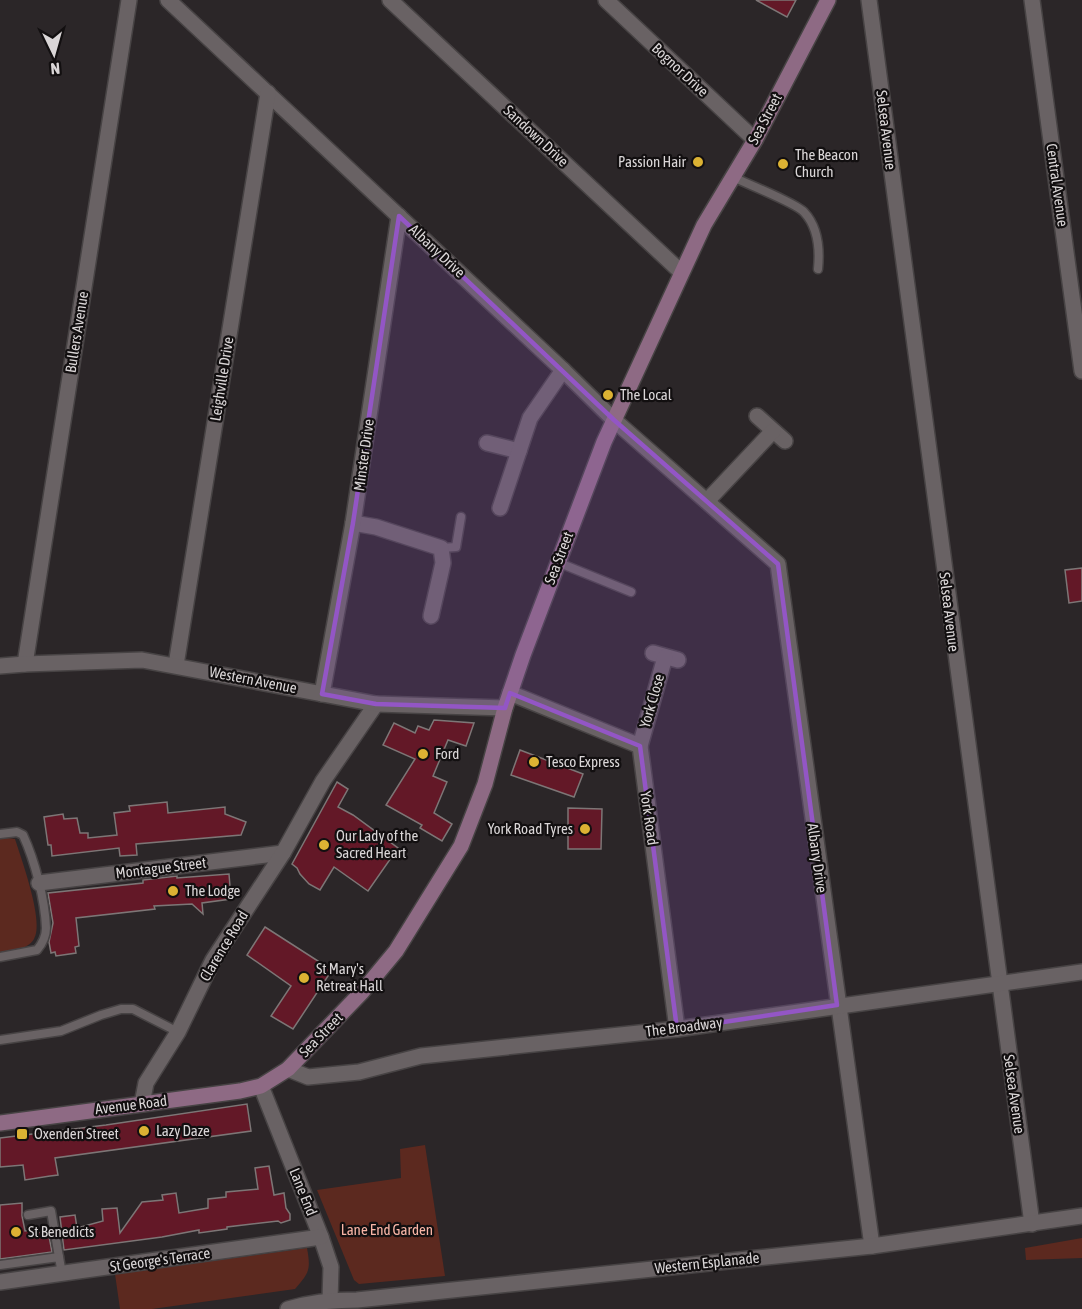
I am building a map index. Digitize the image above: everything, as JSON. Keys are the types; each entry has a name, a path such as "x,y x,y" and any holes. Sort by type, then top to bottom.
{"main road":[{"name":"Sea Street","path":"261,1086 288,1069 362,992 396,951 461,846 485,784 507,701 557,562 614,420 704,225 755,140 825,1"},
{"name":"Avenue Road","path":"0,1123 240,1091 261,1086"}],"street":[{"name":"Bullers Avenue","path":"25,664 129,0"},
{"name":"Albany Drive","path":"168,0 614,420 778,564 872,1246"},
{"name":"Sandown Drive","path":"390,0 681,272"},
{"name":"Bognor Drive","path":"606,0 755,140"},
{"name":"Selsea Avenue","path":"869,0 998,984 1032,1224"},
{"name":"Central Avenue","path":"1032,0 1082,371"},
{"name":"Leighville Drive","path":"176,665 268,93"},
{"name":"Minster Drive","path":"322,694 354,524 399,216"},
{"path":"500,508 530,418 563,370"},
{"path":"707,501 779,436 758,416"},
{"path":"487,442 519,451"},
{"path":"354,524 376,527 441,548 443,563 431,616"},
{"name":"York Close","path":"640,746 665,656"},
{"name":"Western Avenue","path":"0,666 142,660 376,704 507,701"},
{"path":"507,701 575,719 640,746"},
{"name":"Clarence Road","path":"142,1104 146,1083 177,1032 213,960 283,853 323,781 376,704"},
{"name":"York Road","path":"640,746 677,1029"},
{"name":"Montague Street","path":"39,883 283,853"},
{"name":"The Broadway","path":"288,1069 308,1077 329,1075 359,1071 421,1056 677,1029 1082,972"},
{"name":"Lane End","path":"261,1086 331,1268 330,1300"},
{"name":"Western Esplanade","path":"288,1309 330,1300 872,1246 1082,1216"},
{"name":"St George's Terrace","path":"0,1282 321,1237"}],"lane":[{"path":"733,177 803,210 813,224 818,239 818,269"},
{"path":"441,548 456,547 461,517"},
{"path":"557,562 631,592"},
{"path":"0,834 17,832 23,835 39,883 46,930 43,942 37,950 0,957"},
{"path":"0,1040 61,1031 121,1009 133,1009 177,1032"},
{"path":"28,1215 51,1211 62,1274"},
{"path":"0,1265 59,1257"}],"highlighted area":[{"path":"399,216 614,420 778,564 837,1005 677,1029 640,746 510,693 505,708 376,704 322,694 353,523"}],"green space":[{"path":"0,839 15,839 27,875 37,919 37,931 34,939 27,946 0,952"},
{"name":"Lane End Garden","path":"425,1145 445,1276 359,1284 354,1280 317,1190 401,1178 400,1149"},
{"path":"1082,1238 1082,1258 1026,1260 1025,1248"},
{"path":"307,1248 308,1271 295,1289 152,1309 120,1309 115,1274"}],"building":[{"path":"756,0 796,0 787,17"},
{"path":"1082,568 1082,601 1069,603 1065,570"},
{"path":"434,720 474,723 466,746 448,740 433,776 447,782 434,813 452,824 442,841 420,828 422,825 386,805 415,759 383,745 394,723 415,733 418,726 429,730"},
{"name":"Tesco Express","path":"520,750 583,774 574,797 511,775"},
{"path":"337,782 348,789 338,807 353,815 398,848 368,891 334,867 320,890 309,884 292,864"},
{"path":"167,802 168,813 225,807 225,814 246,822 241,835 136,844 137,855 120,856 119,848 52,856 44,817 63,814 64,819 77,818 80,833 88,833 88,838 117,835 114,813 130,811 129,806"},
{"name":"York Road Tyres","path":"568,808 602,809 601,849 568,849"},
{"path":"229,874 231,899 202,903 203,914 192,904 154,906 155,909 76,918 79,946 75,947 76,953 56,956 55,952 51,953 49,942 53,923 48,893 143,883 143,880 177,876 177,878"},
{"name":"St Mary's Retreat Hall","path":"265,927 332,970 293,1029 271,1016 291,986 247,955"},
{"path":"247,1104 251,1131 55,1158 58,1175 25,1180 23,1165 0,1167 0,1138"},
{"path":"269,1166 274,1195 284,1193 290,1220 281,1223 278,1221 227,1227 227,1229 199,1233 199,1230 64,1250 60,1217 75,1215 77,1228 103,1221 102,1209 117,1208 120,1233 142,1202 163,1200 162,1195 176,1193 179,1213 208,1208 208,1199 226,1197 226,1192 258,1189 255,1168"},
{"name":"St Benedicts","path":"22,1203 25,1231 32,1230 33,1233 48,1231 52,1252 0,1259 0,1205"}],"place":[{"name":"Passion Hair","path":"698,162"},
{"name":"The Beacon Church","path":"783,164"},
{"name":"The Local","path":"608,395"},
{"name":"Ford","path":"423,754"},
{"name":"Tesco Express","path":"534,762"},
{"name":"York Road Tyres","path":"585,829"},
{"name":"Our Lady of the Sacred Heart","path":"324,845"},
{"name":"The Lodge","path":"173,891"},
{"name":"St Mary's Retreat Hall","path":"304,978"},
{"name":"Lazy Daze","path":"144,1131"},
{"name":"Oxenden Street","path":"22,1134"},
{"name":"St Benedicts","path":"16,1232"}]}
